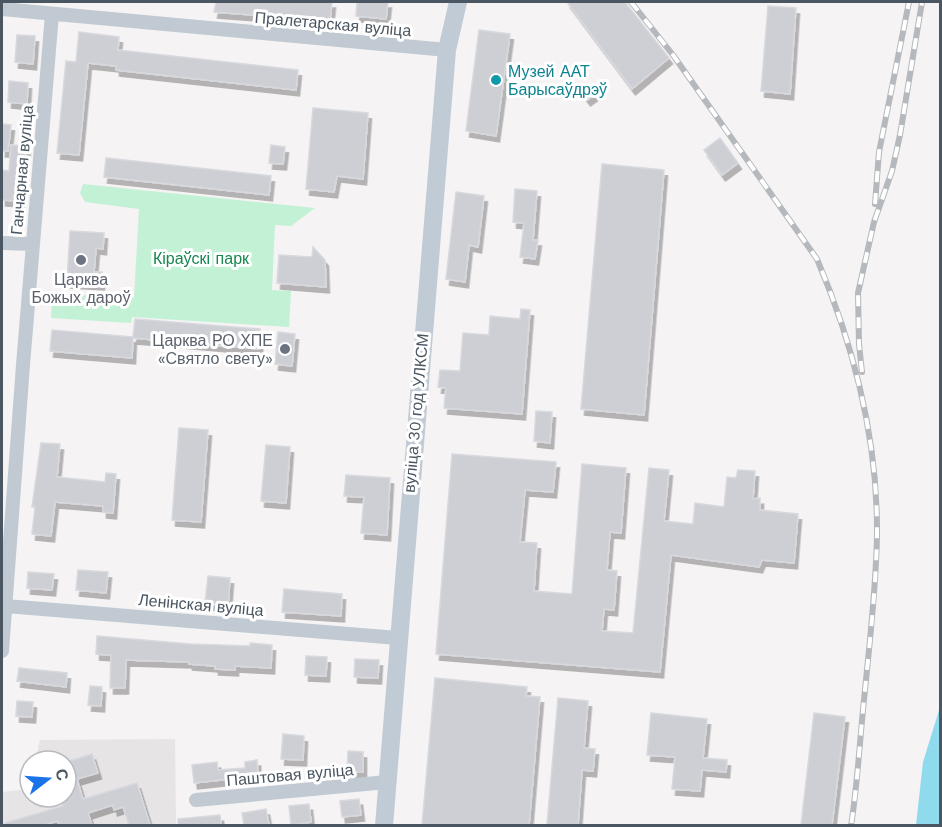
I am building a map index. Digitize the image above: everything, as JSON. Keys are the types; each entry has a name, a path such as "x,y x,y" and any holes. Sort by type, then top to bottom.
{"main road":[{"name":"вуліца 30 год УЛКСМ","path":"384,825 447,50 458,2"}],"street":[{"name":"Пралетарская вуліца","path":"2,9 447,50"},
{"name":"Ганчарная вуліца","path":"2,651 8,470 33,244 52,14"},
{"path":"2,243 33,244"},
{"name":"Ленінская вуліца","path":"4,605 398,638"},
{"name":"Паштовая вуліца","path":"196,800 387,782"}],"shaded area":[{"path":"175,739 176,825 2,825 2,792 18,790 18,809 78,809 78,749 38,749 40,740"}],"green space":[{"name":"Кіраўскі парк","path":"83,184 315,208 291,226 275,225 272,290 291,291 289,327 132,317 131,323 51,318 52,293 134,298 139,209 85,202 80,193"}],"water":[{"path":"940,707 940,825 916,825 923,762"}],"building":[{"path":"216,2 332,2 330,21 214,12"},
{"path":"357,2 388,2 386,19 356,16"},
{"path":"567,2 625,2 669,58 632,89"},
{"path":"768,6 796,8 790,94 761,91"},
{"path":"479,30 510,34 496,136 466,131"},
{"path":"79,32 119,37 118,50 298,70 296,90 116,70 116,66 88,63 79,155 57,153 66,61 76,62"},
{"path":"17,35 35,36 33,64 15,62"},
{"path":"9,81 28,83 27,104 8,102"},
{"path":"588,85 595,94 587,100 580,91"},
{"path":"313,108 368,113 363,179 337,176 334,192 306,189"},
{"path":"2,124 11,125 8,151 2,151"},
{"path":"720,138 738,163 722,175 704,150"},
{"path":"11,145 27,146 21,201 2,200 2,170 9,171"},
{"path":"271,145 285,147 283,164 269,163"},
{"path":"106,158 271,176 269,195 104,177"},
{"path":"602,164 664,170 644,415 581,409"},
{"path":"515,189 537,191 533,240 538,240 535,259 520,257 524,223 513,222"},
{"path":"456,192 484,196 478,247 469,245 465,282 446,279"},
{"name":"Царква Божых дароў","path":"70,231 104,233 103,249 96,248 94,272 102,272 101,284 67,282"},
{"path":"313,247 325,260 326,287 277,283 279,255 312,257"},
{"path":"521,309 530,310 522,414 444,408 446,388 438,387 440,370 460,371 463,333 489,335 490,316 520,319"},
{"path":"135,319 260,329 259,349 133,338 132,358 50,351 52,330 133,337"},
{"name":"Царква РО ХПЕ «Святло свету»","path":"278,332 295,334 292,366 275,364"},
{"path":"536,411 552,412 550,443 534,441"},
{"path":"179,428 208,430 201,522 172,520"},
{"path":"41,443 60,444 57,477 105,482 106,473 116,474 113,513 103,512 103,506 55,502 51,536 32,534 35,507 32,507"},
{"path":"266,445 290,447 286,503 261,501"},
{"path":"452,454 556,462 553,492 525,490 520,542 537,543 534,591 572,594 582,464 626,468 621,533 610,532 607,570 617,571 614,610 604,609 602,631 633,633 649,468 669,470 664,521 693,524 695,503 724,507 727,477 736,478 738,470 755,471 753,499 760,498 760,510 798,514 794,563 762,560 759,567 671,555 660,672 436,654"},
{"path":"346,475 390,478 387,535 361,533 364,497 344,496"},
{"path":"78,570 108,572 106,593 76,590"},
{"path":"28,572 54,574 52,590 27,588"},
{"path":"208,576 230,578 228,606 205,604"},
{"path":"284,589 342,594 341,616 282,612"},
{"path":"97,636 190,644 272,645 271,668 235,666 235,670 215,669 215,666 189,664 189,662 126,660 125,688 110,688 111,655 96,654"},
{"path":"306,656 327,657 326,676 305,675"},
{"path":"355,659 379,660 378,678 354,677"},
{"path":"19,668 67,673 66,687 17,681"},
{"path":"435,678 527,687 526,696 540,697 529,825 422,825"},
{"path":"90,686 102,687 101,706 88,705"},
{"path":"558,698 588,701 584,748 595,749 593,771 582,770 578,825 547,825"},
{"path":"17,701 33,702 32,717 16,716"},
{"path":"651,713 707,719 703,758 727,760 726,772 702,770 700,791 672,789 675,757 647,755"},
{"path":"814,713 845,717 832,825 801,825"},
{"path":"283,734 304,736 303,760 281,759"},
{"path":"348,751 363,752 363,772 347,771"},
{"path":"92,754 98,773 78,779 78,758"},
{"path":"257,760 258,776 194,783 192,765 217,762 218,770 245,768 245,762"},
{"path":"78,782 83,799 137,783 150,825 129,825 123,807 114,810 113,805 88,813 92,825 59,825 58,821 44,825 6,825 5,823 53,809 78,809"},
{"path":"359,799 361,815 342,817 340,801"},
{"path":"309,804 311,822 291,825 289,806"},
{"path":"266,809 269,825 244,825 242,813"},
{"path":"220,815 221,825 178,825 178,819"}],"railway":[{"path":"631,2 673,55 817,259 853,360 873,465 877,536 872,613 851,826"},
{"path":"875,204 879,152 909,2"},
{"path":"862,372 858,293 874,222 892,171 900,135 922,2"}],"place":[{"name":"Музей ААТ Барысаўдрэў","path":"496,80"},
{"name":"Царква Божых дароў","path":"81,260"},
{"name":"Царква РО ХПЕ «Святло свету»","path":"285,349"}]}
